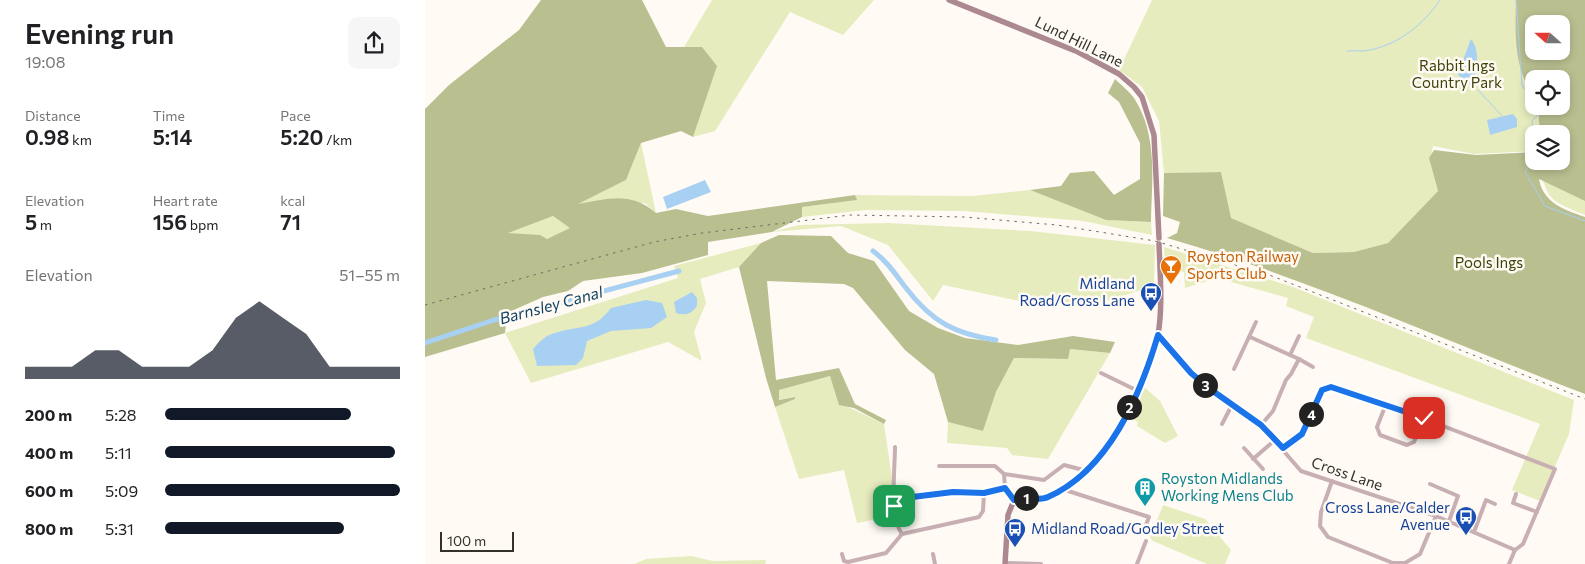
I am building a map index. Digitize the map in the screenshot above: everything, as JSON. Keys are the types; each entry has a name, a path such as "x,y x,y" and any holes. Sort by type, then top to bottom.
{"main road":[{"name":"Lund Hill Lane","path":"949,0 1078,52 1119,74 1134,87 1145,104 1154,135 1161,281 1158,335 1149,366 1107,449 1087,472 1045,498 1014,500"},
{"path":"1005,563 1008,515 1014,500"}],"street":[{"path":"1234,369 1256,322"},
{"name":"Cross Lane","path":"1158,335 1191,373 1261,425 1283,448 1301,471 1436,516 1515,550"},
{"path":"1290,355 1299,336"},
{"path":"1250,337 1313,367"},
{"path":"1261,425 1273,411 1286,380 1299,359"},
{"path":"1101,372 1138,391"},
{"path":"1283,448 1302,434 1322,390 1331,387 1386,404 1555,469 1523,544 1515,550 1509,564"},
{"path":"1386,404 1377,427 1380,435 1407,445 1414,442 1424,418"},
{"path":"1223,424 1233,405"},
{"path":"1253,458 1275,440"},
{"path":"895,447 893,473 896,499 894,506 898,526 902,534"},
{"path":"1244,448 1263,469"},
{"path":"939,466 995,466 1004,474 1044,480 1064,465 1087,472"},
{"path":"1004,474 1005,488 1014,500"},
{"path":"1332,481 1321,512 1319,526 1328,537 1393,563 1405,564 1420,554 1436,516"},
{"path":"1430,484 1458,496 1449,522"},
{"path":"896,499 953,492 984,493 1005,488"},
{"path":"1062,489 1149,517 1145,530"},
{"path":"842,554 844,560 848,562 886,553 902,534 979,517 983,511 984,493"},
{"path":"1516,494 1513,503 1537,512"},
{"path":"1474,532 1486,500 1495,504"},
{"path":"1137,564 1146,541"},
{"path":"933,554 935,564"},
{"path":"1005,563 1041,564"}],"green space":[{"path":"541,0 642,0 666,47 702,47 717,66 693,137 681,131 641,143 626,180 578,204 618,198 637,202 656,213 676,209 708,216 855,195 857,200 802,207 802,217 772,232 708,242 708,255 642,273 583,281 568,291 543,297 507,313 505,333 425,357 425,109 449,85 519,30","holes":["553,216 570,228 547,239 540,235 508,233"]},
{"path":"712,0 874,0 843,35 790,12 715,131 693,137 703,104 702,47 684,47"},
{"name":"Rabbit Ings Country Park","path":"1152,0 1585,0 1585,215 1551,197 1540,170 1570,170 1570,125 1525,125 1525,151 1474,154 1433,146 1430,161 1438,191 1388,243 1354,252 1313,253 1230,218 1221,172 1164,173 1159,121 1142,87 1119,70"},
{"name":"Pools Ings","path":"1516,0 1585,0 1585,201 1539,179 1541,187 1550,200 1563,208 1585,217 1585,394 1325,291 1220,254 1167,238 1177,233 1180,222 1163,216 1164,173 1221,172 1231,218 1313,253 1354,252 1388,243 1438,191 1429,158 1434,150 1476,155 1525,152 1525,170 1570,170 1570,125 1539,125 1539,115 1570,115 1570,70 1525,70 1525,80 1519,63 1516,39"},
{"path":"1115,79 1134,98 1142,112 1147,127 1152,158 1151,222 1106,220 1030,190 1061,186 1070,173 1094,171 1114,195 1140,179 1140,143 1119,102 1108,93"},
{"path":"641,143 656,213 645,203 575,205 626,180"},
{"path":"1030,190 1106,220 1151,222 1152,235 1083,221 964,211 866,210 802,217 802,207 856,200 855,195 972,196"},
{"path":"553,216 571,228 547,239 506,233"},
{"path":"888,223 1031,231 1155,245 1154,286 1107,301 1038,305 943,285 933,301 888,245 841,226 772,232 799,225"},
{"path":"779,235 831,236 848,253 874,261 909,311 938,328 965,338 1018,345 1073,336 1115,342 1110,353 1070,349 1068,359 1014,358 996,392 983,431 948,422 934,374 905,350 853,288 844,284 767,281 776,380 839,368 855,404 886,420 884,424 854,408 839,405 830,376 779,390 779,400 795,397 795,399 775,407 739,267 761,243"},
{"path":"761,243 739,267 700,279 706,303 694,332 702,361 668,342 531,383 505,333 678,278 674,266"},
{"path":"1164,247 1293,287 1574,400 1569,434 1540,501 1512,490 1540,424 1306,338 1314,317 1286,306 1288,298 1217,278 1185,288 1184,272 1165,269"},
{"path":"1070,349 1110,353 1048,459 1012,455 1007,448 947,443 948,422 983,431 996,392 1014,358 1067,359"},
{"path":"830,376 844,405 884,424 895,499 875,500 877,519 857,523 844,470 799,479 775,407 795,399 794,397 778,400 778,390"},
{"path":"1141,384 1160,401 1178,436 1165,443 1137,426 1138,422 1125,414"},
{"path":"1163,505 1205,519 1231,550 1225,564 1207,564 1153,541 1150,538"},
{"path":"691,556 713,561 766,560 765,564 634,564 646,559"}],"water":[{"path":"1471,39 1477,55 1475,85 1473,86 1462,82 1458,73"},
{"path":"1513,114 1517,119 1517,127 1490,135 1487,120"},
{"path":"705,180 711,192 667,209 663,197"},
{"path":"692,292 697,298 697,306 688,314 676,313 674,302"},
{"path":"646,300 662,303 667,317 651,328 611,331 587,341 583,358 576,365 537,366 533,349 546,337 592,324 611,308"}],"waterway":[{"path":"1347,51 1370,50 1401,38 1418,25 1440,0"},
{"path":"1516,0 1522,86 1530,94 1529,102 1537,116 1532,121 1532,125"},
{"path":"1478,90 1502,116"},
{"path":"1526,170 1525,172 1545,206 1585,221"},
{"name":"Barnsley Canal","path":"873,251 887,264 925,310 935,318 956,330 996,340"},
{"name":"Barnsley Canal","path":"425,343 491,321 679,271"}],"railway":[{"path":"425,305 654,242 702,233 850,215 964,217 1057,225 1155,241 1272,276 1585,399"}],"place":[{"name":"Royston Railway Sports Club","path":"1171,285"},
{"name":"Midland Road/Cross Lane","path":"1151,312"},
{"name":"Royston Midlands Working Mens Club","path":"1145,507"},
{"name":"Cross Lane/Calder Avenue","path":"1466,536"},
{"name":"Midland Road/Godley Street","path":"1015,548"}],"route":[{"path":"894,506 896,499 953,492 984,493 1005,488 1014,500 1019,498 1037,499 1045,498 1068,486 1087,472 1107,449 1141,384 1149,366 1158,335 1191,373 1210,389 1261,425 1283,448 1302,434 1322,390 1331,387 1424,418"}]}
